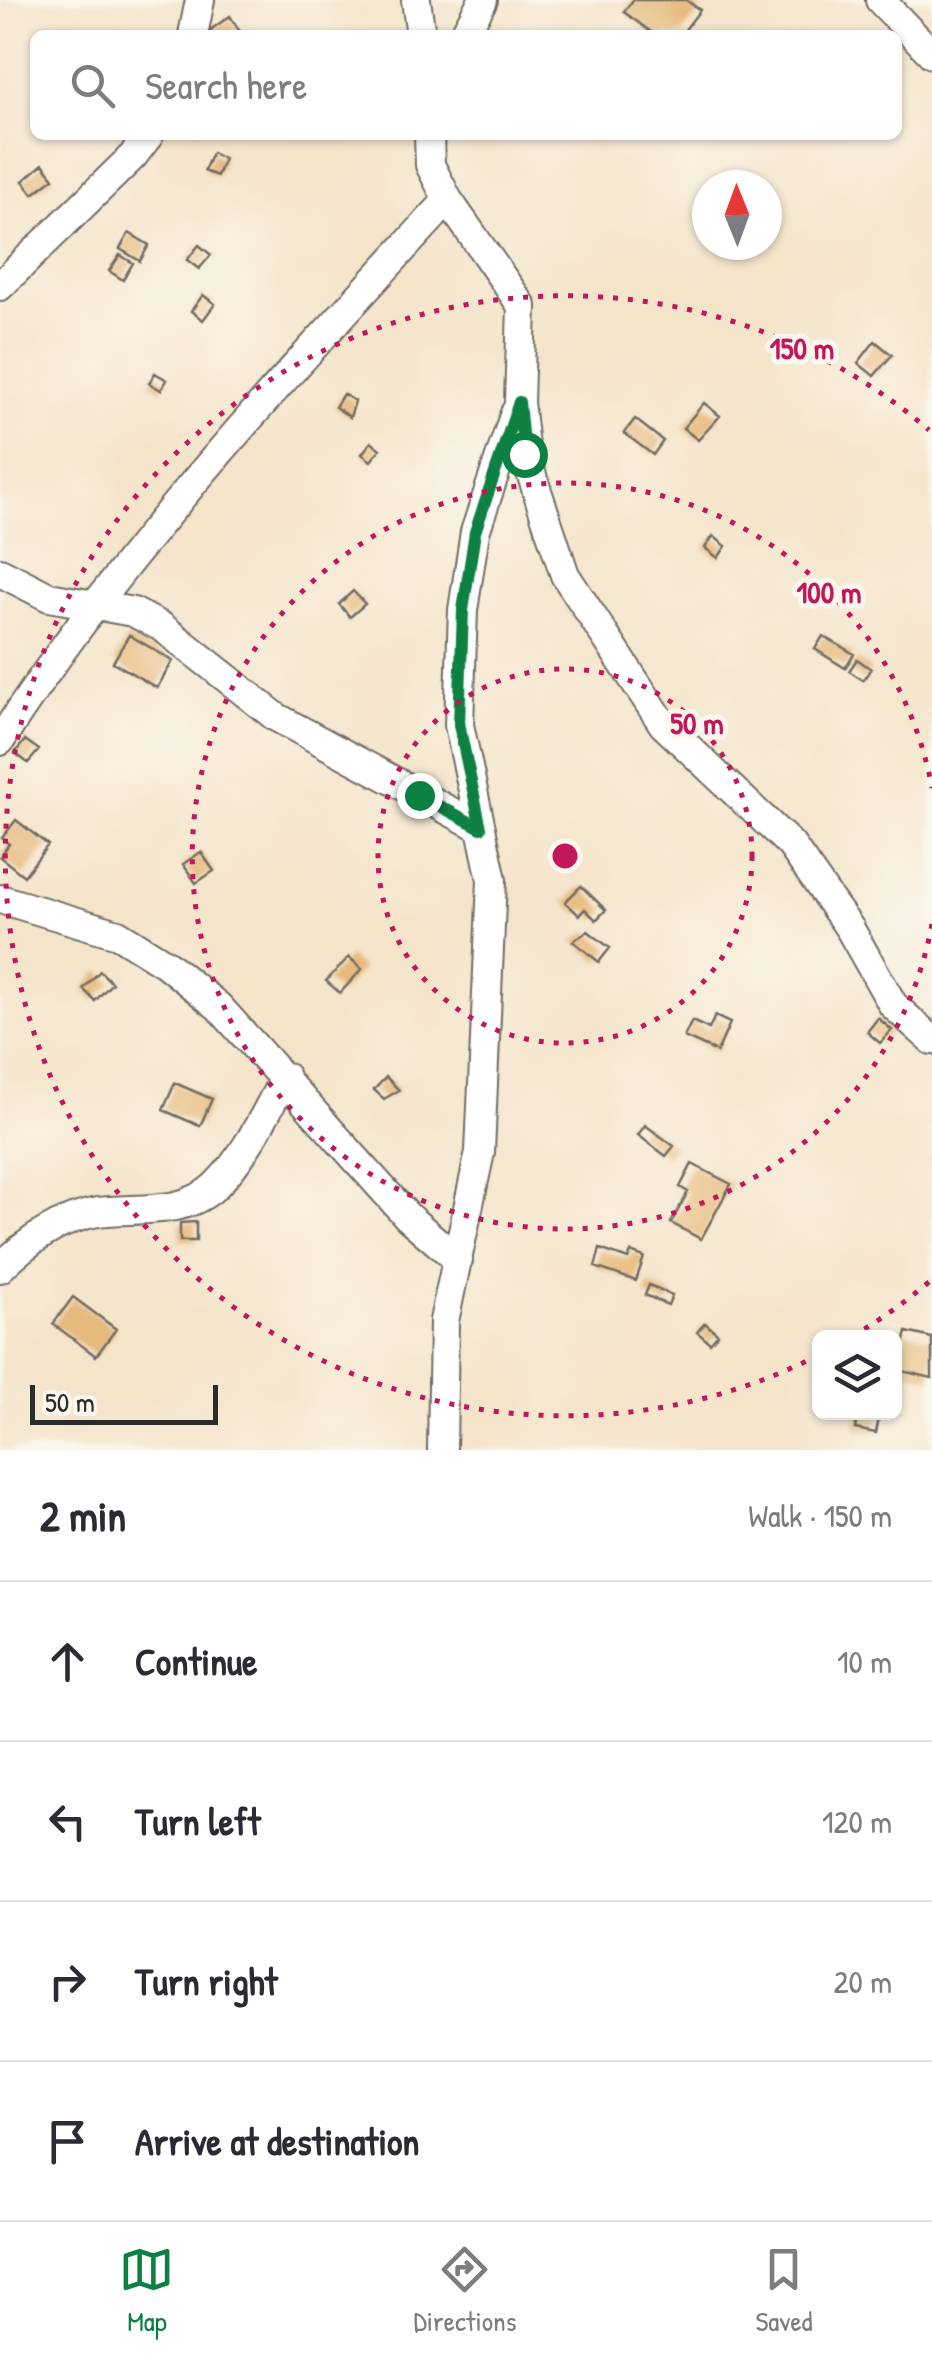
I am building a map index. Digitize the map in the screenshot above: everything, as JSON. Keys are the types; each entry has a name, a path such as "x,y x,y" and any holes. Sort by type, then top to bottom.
{"street":[{"path":"194,30 200,0"},
{"path":"416,0 420,30"},
{"path":"467,30 483,0"},
{"path":"880,0 932,54"},
{"path":"0,286 134,156 145,140"},
{"path":"429,140 430,165 448,200 522,306 519,402 524,454 565,575 663,724 791,845 850,929 893,1004 932,1040"},
{"path":"0,741 198,473 448,200"},
{"path":"442,1450 444,1321 480,1152 492,880 459,725 463,610 475,532 519,402"},
{"path":"0,572 49,598 133,612 162,627 276,718 481,828"},
{"path":"0,899 68,916 134,944 220,1007 408,1218 458,1260"},
{"path":"0,1268 53,1227 96,1212 173,1208 213,1189 245,1150 286,1077"}],"building":[{"path":"633,0 686,0 700,10 685,30 648,30 624,12"},
{"path":"230,16 239,30 210,30"},
{"path":"212,153 224,159 217,176 204,171"},
{"path":"43,164 54,178 33,194 23,181"},
{"path":"129,233 149,245 140,261 120,249"},
{"path":"199,245 211,255 199,269 187,260"},
{"path":"120,255 133,263 123,280 109,271"},
{"path":"203,295 215,304 203,320 191,311"},
{"path":"875,341 892,355 874,376 858,363"},
{"path":"155,373 167,380 161,390 149,383"},
{"path":"343,394 355,401 350,417 335,407"},
{"path":"704,403 720,416 698,440 683,428"},
{"path":"635,419 663,441 653,455 624,433"},
{"path":"371,442 380,449 371,461 362,454"},
{"path":"713,536 726,546 718,558 705,548"},
{"path":"353,591 365,604 350,617 339,604"},
{"path":"129,635 173,661 157,688 113,662"},
{"path":"823,636 854,654 845,668 815,649"},
{"path":"857,659 871,669 863,680 849,671"},
{"path":"25,740 39,750 28,763 15,753"},
{"path":"16,820 48,845 24,876 0,857 9,844 2,838"},
{"path":"201,852 214,871 196,883 183,864"},
{"path":"581,886 606,910 596,920 585,909 579,915 565,902"},
{"path":"588,931 610,948 599,962 573,941"},
{"path":"349,957 362,969 340,993 326,981"},
{"path":"100,971 112,983 95,1001 83,989"},
{"path":"715,1016 730,1023 717,1052 684,1037 692,1021 709,1029"},
{"path":"878,1018 892,1030 880,1043 867,1032"},
{"path":"386,1077 399,1090 384,1099 374,1090"},
{"path":"175,1083 212,1099 200,1126 163,1110"},
{"path":"645,1125 674,1146 666,1156 638,1135"},
{"path":"692,1164 731,1184 701,1239 671,1223 688,1192 680,1187"},
{"path":"196,1222 196,1241 180,1241 180,1223"},
{"path":"600,1249 628,1259 631,1252 644,1257 636,1281 595,1267"},
{"path":"649,1285 672,1295 668,1305 645,1295"},
{"path":"73,1297 116,1329 96,1356 53,1324"},
{"path":"705,1323 718,1334 710,1343 697,1332"},
{"path":"907,1332 932,1338 932,1378 902,1371"},
{"path":"857,1420 878,1420 876,1433 855,1429"}],"route":[{"path":"419,795 481,828 459,725 463,610 475,532 519,402 524,454"}]}
